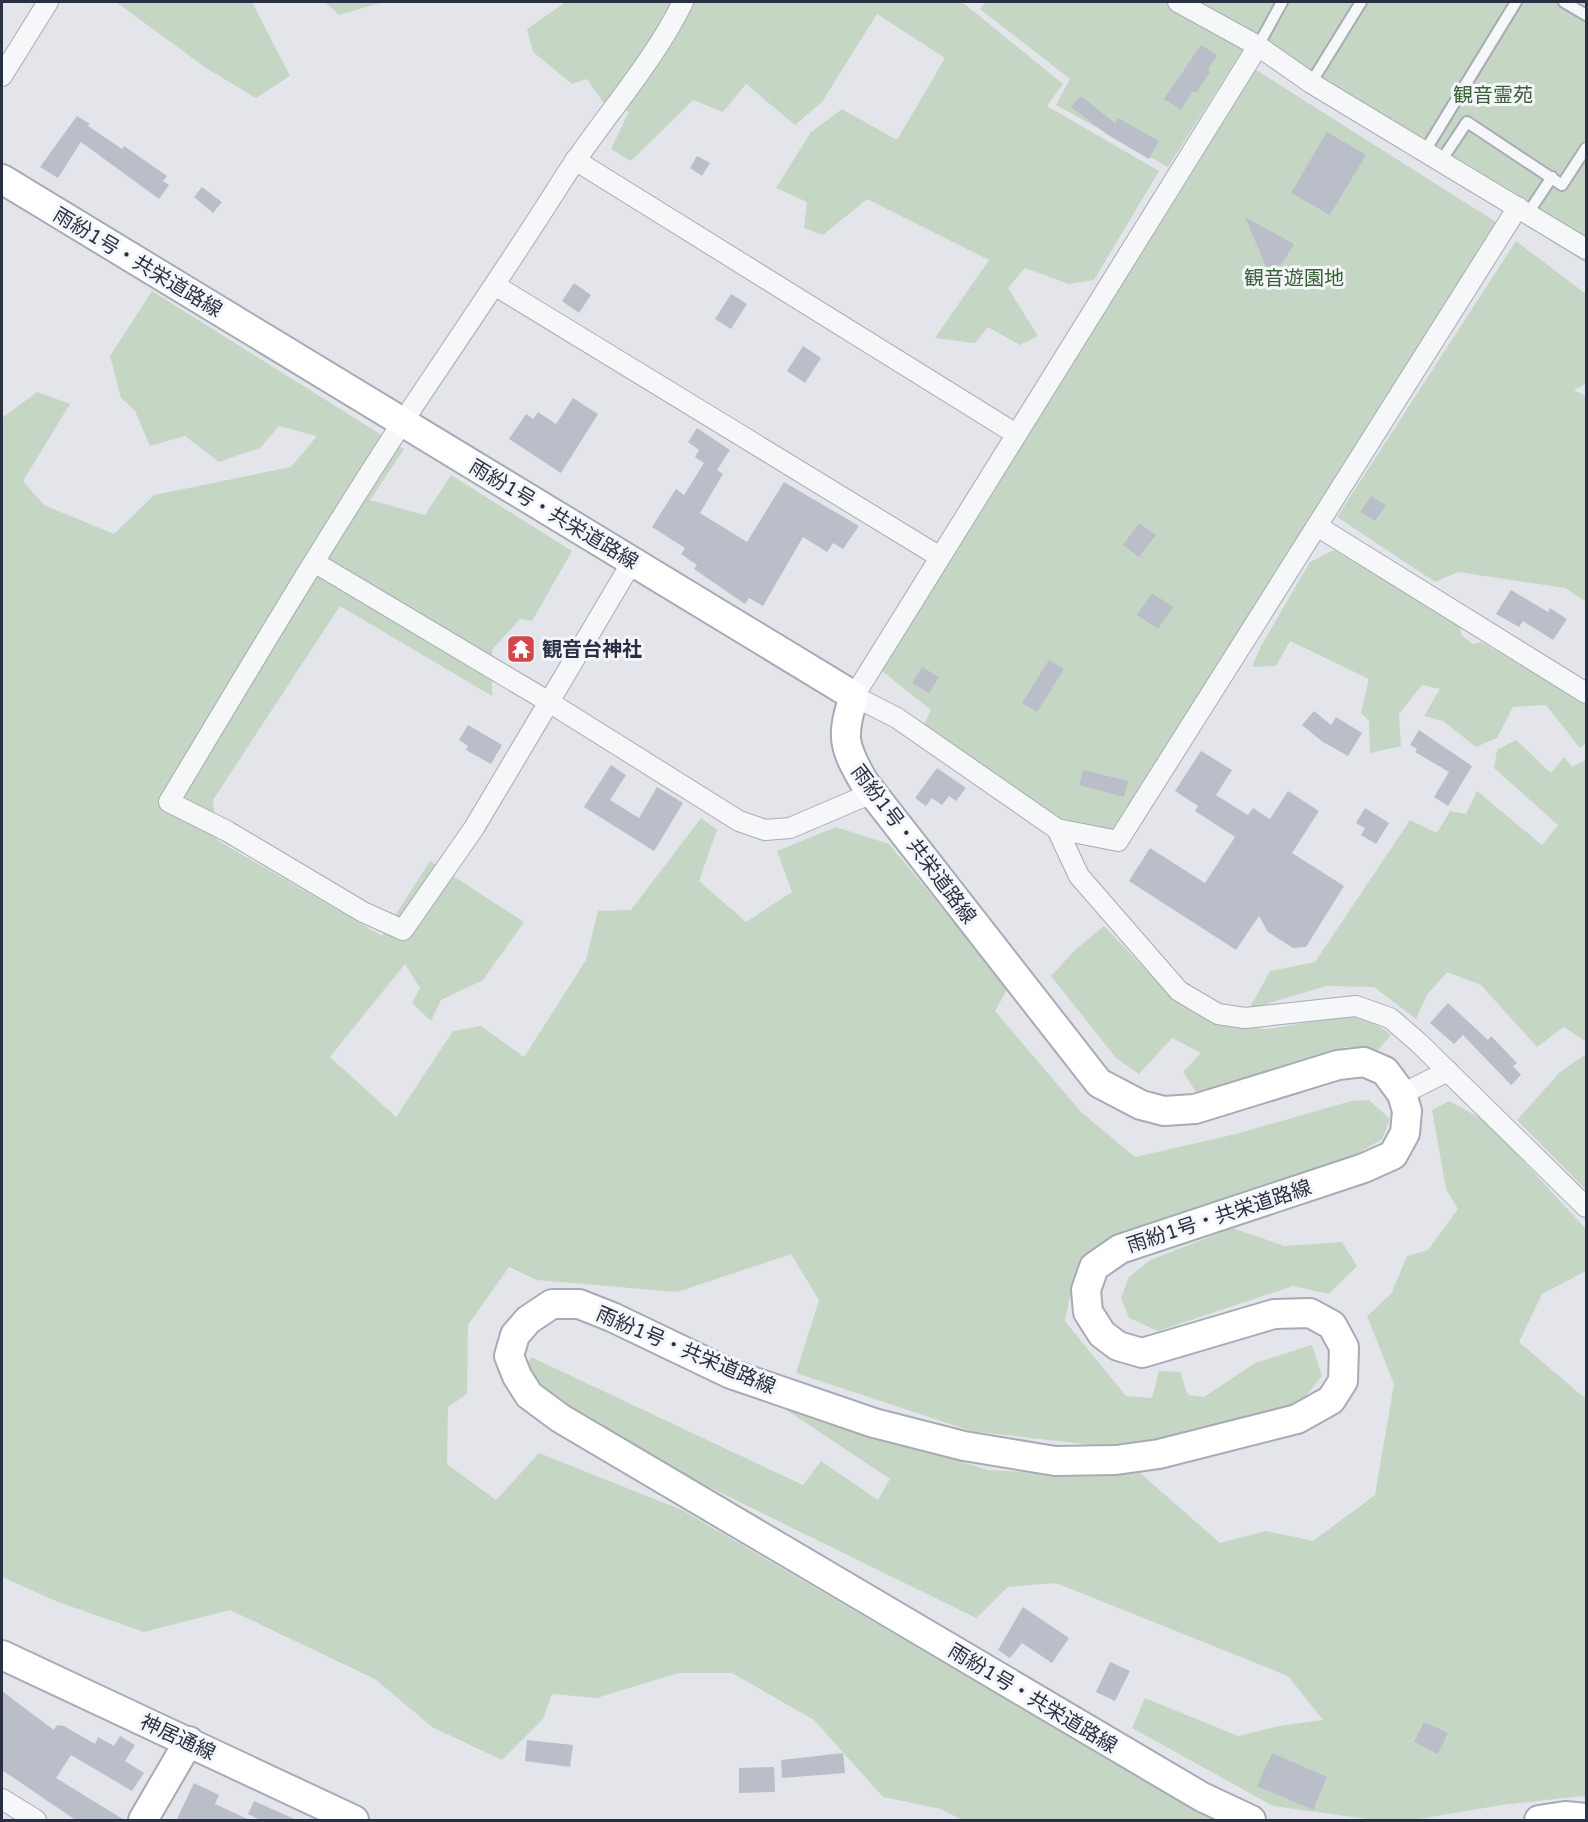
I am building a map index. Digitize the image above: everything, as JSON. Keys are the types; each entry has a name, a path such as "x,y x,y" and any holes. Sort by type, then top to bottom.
{"street":[{"path":"2,76 48,2"},
{"path":"632,562 474,828 403,930 363,912 227,831 169,802 314,562 402,423 496,286 575,160 651,56 683,2"},
{"path":"1180,2 1258,46 1311,83 1587,249"},
{"path":"1258,46 854,696 897,718 1057,829 1118,841 1317,525 1523,210"},
{"path":"575,160 1016,434"},
{"name":"雨紛1号・共栄道路線","path":"2,179 854,696 845,725 847,753 872,793 1099,1083 1141,1105 1164,1111 1195,1108 1338,1065 1364,1062 1385,1071 1402,1094 1407,1111 1405,1133 1393,1155 1364,1168 1120,1249 1094,1267 1086,1290 1088,1312 1102,1334 1118,1346 1142,1353 1274,1314 1310,1313 1332,1325 1344,1347 1343,1381 1331,1400 1297,1419 1159,1454 1116,1461 1055,1461 964,1446 874,1423 731,1374 612,1317 579,1304 552,1304 528,1320 515,1335 510,1356 517,1376 529,1395 560,1418 1202,1797 1251,1821"},
{"path":"496,286 940,557"},
{"path":"1317,525 1587,693"},
{"path":"314,562 549,702 739,821 765,830 790,828 872,793"},
{"path":"1057,829 1079,876 1179,992 1218,1014 1245,1018 1356,1006 1390,1018 1448,1071 1587,1207"},
{"path":"1402,1094 1448,1071"},
{"name":"神居通線","path":"2,1655 189,1741 354,1821"},
{"path":"143,1821 189,1741"},
{"path":"2,1799 36,1821"},
{"path":"1539,1821 1565,1816 1587,1818"}],"lane":[{"path":"1258,46 1282,2"},
{"path":"1311,83 1361,2"},
{"path":"1433,156 1516,2"},
{"path":"1564,2 1587,15"},
{"path":"1433,156 1467,122 1562,185 1587,148"},
{"path":"1523,210 1552,177"}],"green space":[{"path":"116,2 252,2 290,76 256,98 206,68"},
{"path":"325,2 383,2 339,15"},
{"path":"566,2 962,2 1063,84 1047,106 1159,171 1094,280 1069,284 1025,268 1008,288 1038,336 1020,345 988,327 975,343 935,338 989,260 867,199 823,235 804,228 807,202 776,188 811,132 842,109 897,140 945,58 877,14 822,102 795,125 746,84 723,112 693,100 631,161 611,149 629,112 603,102 587,79 572,84 533,52 527,29"},
{"name":"観音霊苑","path":"986,2 1586,2 1586,263 1243,49 1168,167 1056,105 1070,79 980,9"},
{"name":"観音遊園地","path":"1256,70 1496,222 1115,833 1059,821 923,726 931,710 882,671"},
{"path":"1516,241 1586,294 1586,384 1574,390 1586,396 1586,602 1565,588 1458,572 1435,582 1337,517"},
{"path":"152,291 404,449 370,500 425,515 451,475 572,551 532,621 520,619 492,650 492,696 340,606 213,800 217,840 382,936 430,861 524,922 483,980 441,1000 431,1021 412,1003 420,988 405,964 330,1057 396,1117 453,1031 481,1026 524,1057 586,960 598,911 631,910 701,818 717,830 699,881 746,922 792,892 777,851 836,827 889,844 1008,988 995,1011 1081,1112 1135,1157 1232,1135 1351,1101 1369,1100 1390,1119 1382,1139 1344,1162 1097,1247 1074,1276 1065,1321 1126,1396 1152,1398 1159,1371 1180,1372 1188,1395 1204,1397 1255,1363 1312,1345 1322,1376 1301,1402 1209,1432 1110,1447 971,1431 796,1373 819,1300 791,1254 677,1292 537,1280 509,1267 468,1325 467,1394 448,1407 447,1464 496,1500 539,1453 682,1510 1212,1820 962,1820 941,1809 883,1797 814,1720 732,1673 678,1673 597,1698 552,1694 543,1719 502,1760 432,1727 375,1679 230,1610 144,1632 58,1602 2,1577 2,418 37,392 70,404 23,481 44,505 114,534 154,495 291,467 317,436 279,426 260,448 219,462 185,436 150,446 135,411 121,398 110,356"},
{"path":"1334,550 1460,624 1461,635 1473,644 1481,642 1586,703 1586,743 1580,748 1546,705 1513,707 1497,738 1476,747 1443,721 1424,716 1440,689 1422,685 1399,714 1401,746 1370,753 1369,721 1361,713 1369,679 1290,641 1276,666 1252,667 1261,646 1310,562"},
{"path":"1516,740 1551,773 1564,757 1572,767 1586,760 1586,1042 1564,1027 1537,1047 1481,985 1447,972 1427,995 1416,1019 1374,987 1326,986 1249,1009 1270,971 1315,962 1410,820 1437,833 1450,811 1466,814 1477,791 1542,845 1558,825 1494,768 1497,750"},
{"path":"1104,926 1167,992 1229,1026 1269,1029 1349,1015 1379,1026 1391,1035 1378,1050 1346,1047 1198,1095 1183,1072 1201,1053 1172,1038 1139,1074 1116,1058 1051,976 1075,950"},
{"path":"1586,1054 1586,1190 1517,1120 1560,1072"},
{"path":"1449,1101 1486,1121 1586,1229 1586,1271 1542,1294 1519,1342 1586,1399 1586,1798 1582,1796 1501,1805 1414,1820 1374,1820 1273,1806 1132,1728 1145,1698 1238,1736 1279,1726 1323,1720 1288,1676 1056,1583 1008,1587 976,1618 515,1392 531,1357 803,1485 821,1461 878,1500 890,1479 779,1405 988,1470 1089,1476 1140,1473 1220,1543 1266,1531 1313,1541 1375,1495 1394,1384 1367,1316 1391,1294 1407,1256 1428,1250 1458,1209 1446,1189 1432,1110"},
{"path":"1233,1228 1284,1246 1342,1242 1357,1266 1329,1294 1293,1286 1158,1331 1129,1318 1121,1298 1129,1277 1150,1260"}],"building":[{"path":"1201,45 1217,55 1208,70 1210,72 1196,93 1193,91 1181,110 1164,99"},
{"path":"1081,96 1115,123 1118,118 1159,141 1149,159 1108,135 1071,107"},
{"path":"77,116 122,149 124,146 167,176 163,181 169,185 159,199 81,142 58,178 40,167"},
{"path":"1327,132 1366,155 1330,215 1291,193"},
{"path":"697,156 710,163 702,176 690,168"},
{"path":"202,187 222,202 213,213 194,197"},
{"path":"1245,217 1294,244 1282,264 1267,269"},
{"path":"574,283 591,295 579,313 562,301"},
{"path":"731,294 747,304 731,329 715,319"},
{"path":"803,346 821,358 805,383 787,371"},
{"path":"573,398 598,414 561,473 509,439 526,414 533,419 538,412 556,424"},
{"path":"697,428 730,450 717,470 723,474 700,513 747,542 784,482 859,526 843,549 833,543 827,552 803,537 763,606 749,598 745,604 694,569 697,565 681,554 685,548 652,527 676,489 684,495 704,463 695,457 699,450 688,442"},
{"path":"1371,496 1386,505 1375,521 1360,512"},
{"path":"1139,523 1156,535 1139,557 1123,545"},
{"path":"1511,590 1548,612 1550,608 1567,619 1553,640 1523,621 1519,627 1496,614"},
{"path":"1152,593 1173,607 1158,629 1137,615"},
{"path":"1049,660 1064,669 1037,712 1022,703"},
{"path":"922,667 939,677 929,693 912,683"},
{"path":"1314,711 1331,725 1336,717 1362,733 1348,756 1323,742 1302,725"},
{"path":"468,725 502,745 491,764 466,750 468,746 459,740"},
{"path":"1419,730 1472,766 1448,806 1434,797 1449,772 1415,752 1417,749 1410,745"},
{"path":"1201,751 1232,770 1216,795 1248,815 1253,808 1270,819 1288,791 1319,811 1292,853 1344,886 1306,947 1293,948 1268,932 1259,916 1236,950 1129,881 1150,848 1205,883 1235,837 1195,811 1198,806 1175,791"},
{"path":"611,765 626,775 610,800 639,818 657,787 683,803 654,851 584,807"},
{"path":"937,768 966,788 956,801 949,796 942,805 932,798 926,806 915,798"},
{"path":"1083,770 1128,781 1124,797 1079,785"},
{"path":"1365,808 1389,823 1376,844 1361,835 1365,828 1356,823"},
{"path":"1448,1003 1488,1040 1491,1036 1517,1063 1513,1066 1521,1075 1511,1085 1463,1035 1454,1044 1430,1023"},
{"path":"1023,1607 1069,1638 1052,1663 1022,1643 1010,1658 998,1650"},
{"path":"1110,1662 1130,1671 1115,1701 1096,1692"},
{"path":"2,1691 54,1730 57,1725 64,1726 95,1744 98,1737 114,1746 120,1736 135,1745 125,1761 144,1773 132,1791 71,1755 56,1778 126,1821 77,1821 2,1770"},
{"path":"1424,1722 1448,1733 1438,1754 1414,1742"},
{"path":"527,1740 573,1745 570,1767 525,1761"},
{"path":"843,1753 845,1773 782,1778 781,1760"},
{"path":"1272,1753 1327,1777 1313,1810 1257,1786"},
{"path":"774,1767 775,1792 739,1793 739,1768"},
{"path":"194,1783 219,1795 215,1804 252,1821 176,1821"},
{"path":"254,1801 299,1821 262,1821 248,1814"}],"place":[{"name":"観音台神社","path":"521,649"}]}
